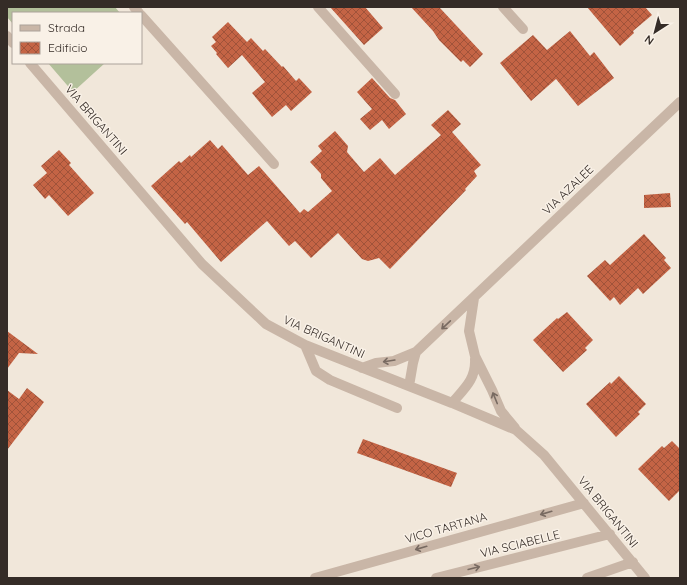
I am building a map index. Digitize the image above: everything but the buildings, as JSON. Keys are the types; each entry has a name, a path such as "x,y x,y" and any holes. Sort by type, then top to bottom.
{"street":[{"path":"318,7 395,94"},
{"path":"503,7 523,29"},
{"path":"142,16 274,164"},
{"name":"VIA BRIGANTINI","path":"31,64 202,264 266,324 305,345 516,430 544,456 645,578"},
{"name":"VIA AZALEE","path":"362,368 376,363 394,361 416,352 680,102"},
{"path":"474,298 469,331 475,356 501,411 516,430"},
{"path":"305,345 316,371 330,380 397,408"},
{"path":"409,386 416,352"},
{"path":"452,403 472,378 475,370 475,356"},
{"name":"VICO TARTANA","path":"315,578 584,503"},
{"name":"VIA SCIABELLE","path":"436,578 610,534"},
{"path":"587,578 633,562"}],"green space":[{"path":"7,7 115,7 119,12 12,12 12,23 7,17"},
{"path":"49,64 104,64 73,92"}]}
